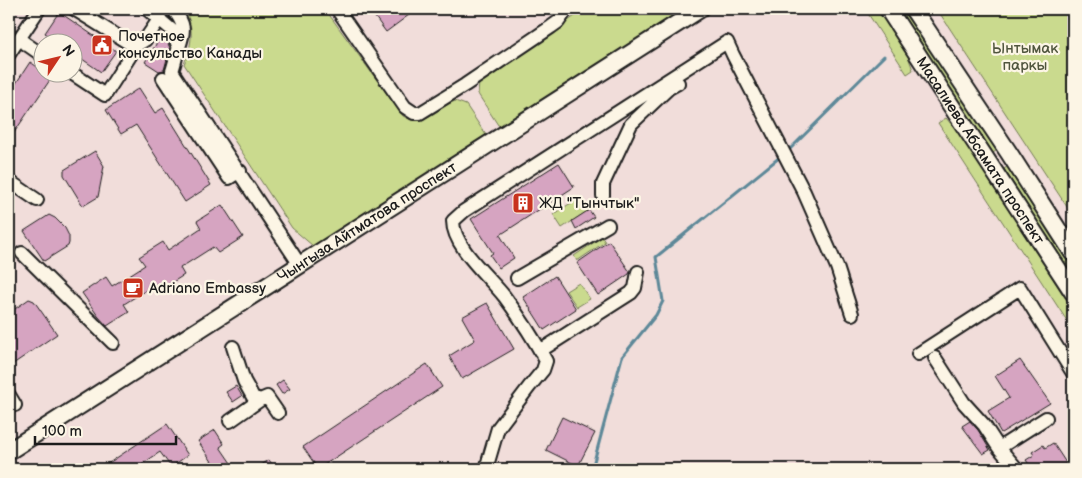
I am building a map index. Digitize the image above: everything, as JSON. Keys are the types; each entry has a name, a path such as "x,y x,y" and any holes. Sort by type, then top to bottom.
{"main road":[{"name":"Чынгыза Айтматова проспект","path":"9,451 700,9"},
{"name":"Масалиева Абсамата проспект","path":"888,9 1073,292"},
{"name":"Масалиева Абсамата проспект","path":"913,9 1010,152 1073,252"},
{"path":"991,165 1010,152"}],"street":[{"path":"9,54 39,9"},
{"path":"74,9 135,48"},
{"path":"337,9 406,107 414,113 420,113 551,27 558,22 567,9"},
{"path":"157,15 174,20 175,11"},
{"path":"175,11 183,27 183,38 172,71 240,171 300,265"},
{"path":"82,80 105,95 135,48 145,40 157,15"},
{"path":"157,15 172,30 179,48"},
{"path":"19,39 32,48"},
{"path":"604,196 603,184 631,124 669,88 729,46"},
{"path":"486,469 498,428 543,370 546,361 504,297 477,266 459,240 454,231 453,221 464,211 729,46"},
{"path":"729,46 804,192 837,267 852,314"},
{"path":"163,78 229,178 240,171"},
{"path":"9,181 37,200"},
{"path":"517,278 608,225"},
{"path":"22,253 113,343"},
{"path":"540,351 630,293 635,288 638,272"},
{"path":"918,354 1020,288 1073,373"},
{"path":"233,347 244,381 253,398 260,400"},
{"path":"935,358 964,403 984,425 999,448 1017,469"},
{"path":"230,421 267,397 278,412"},
{"path":"999,448 1046,418"}],"green space":[{"path":"184,9 325,9 403,116 417,120 424,118 455,101 466,105 486,135 313,246 292,228 184,64 189,50 191,29"},
{"path":"585,9 683,9 501,126 498,125 478,94 479,83"},
{"path":"865,9 878,9 906,51 913,70 907,74"},
{"path":"898,9 904,9 997,150 993,153"},
{"name":"Ынтымак паркы","path":"937,9 1073,9 1073,216"},
{"path":"946,118 958,132 1073,310 1073,330 938,123"},
{"path":"1008,166 1073,269 1073,279 1004,169"},
{"path":"581,197 589,210 562,228 553,214"},
{"path":"602,237 605,242 577,261 574,256"},
{"path":"579,283 590,299 577,307 566,291"}],"building":[{"path":"369,9 417,9 386,32"},
{"path":"59,12 116,51 101,72 82,59 82,32 46,32"},
{"path":"163,33 170,48 164,70 159,71 145,62"},
{"path":"30,62 32,63 32,82 49,82 9,140 9,94"},
{"path":"139,88 155,113 163,108 211,185 185,202 136,125 121,134 106,110"},
{"path":"95,151 104,166 98,197 83,206 64,175 64,170"},
{"name":"ЖД \"Тынчтык\"","path":"559,163 574,187 500,235 514,258 499,268 490,255 493,253 471,219"},
{"path":"222,205 243,237 218,253 213,247 180,268 184,275 160,290 156,284 124,304 129,312 107,326 82,293 106,277 112,286 145,265 139,257 163,242 168,250 201,228 197,221"},
{"path":"589,210 594,217 576,229 572,221"},
{"path":"49,215 65,228 69,236 69,243 68,246 44,261 24,231"},
{"path":"609,241 630,272 598,295 577,263"},
{"path":"555,276 576,309 544,330 523,297"},
{"path":"29,299 34,301 57,334 13,364 9,360 9,313"},
{"path":"487,303 514,349 462,379 449,356 475,340 462,317"},
{"path":"1020,360 1050,403 1001,433 988,411 1009,398 995,376"},
{"path":"427,364 442,387 318,469 303,447"},
{"path":"283,380 290,389 282,394 276,385"},
{"path":"236,386 242,396 233,402 226,392"},
{"path":"562,417 595,433 578,466 546,450"},
{"path":"970,421 990,450 983,454 962,426"},
{"path":"167,424 188,455 171,467 160,452 135,469 100,469"},
{"path":"215,430 224,444 220,447 235,469 217,469 198,441"},
{"path":"1053,443 1070,469 1032,469 1026,460 1034,455 1032,452 1043,445 1045,448"},
{"path":"269,460 276,469 255,469"}],"waterway":[{"path":"788,151 884,56"},
{"path":"592,469 622,357 656,315 663,301 656,257 780,157"}],"place":[{"name":"Почетное консульство Канады","path":"102,45"},
{"name":"ЖД \"Тынчтык\"","path":"523,203"},
{"name":"Adriano Embassy","path":"133,288"}]}
